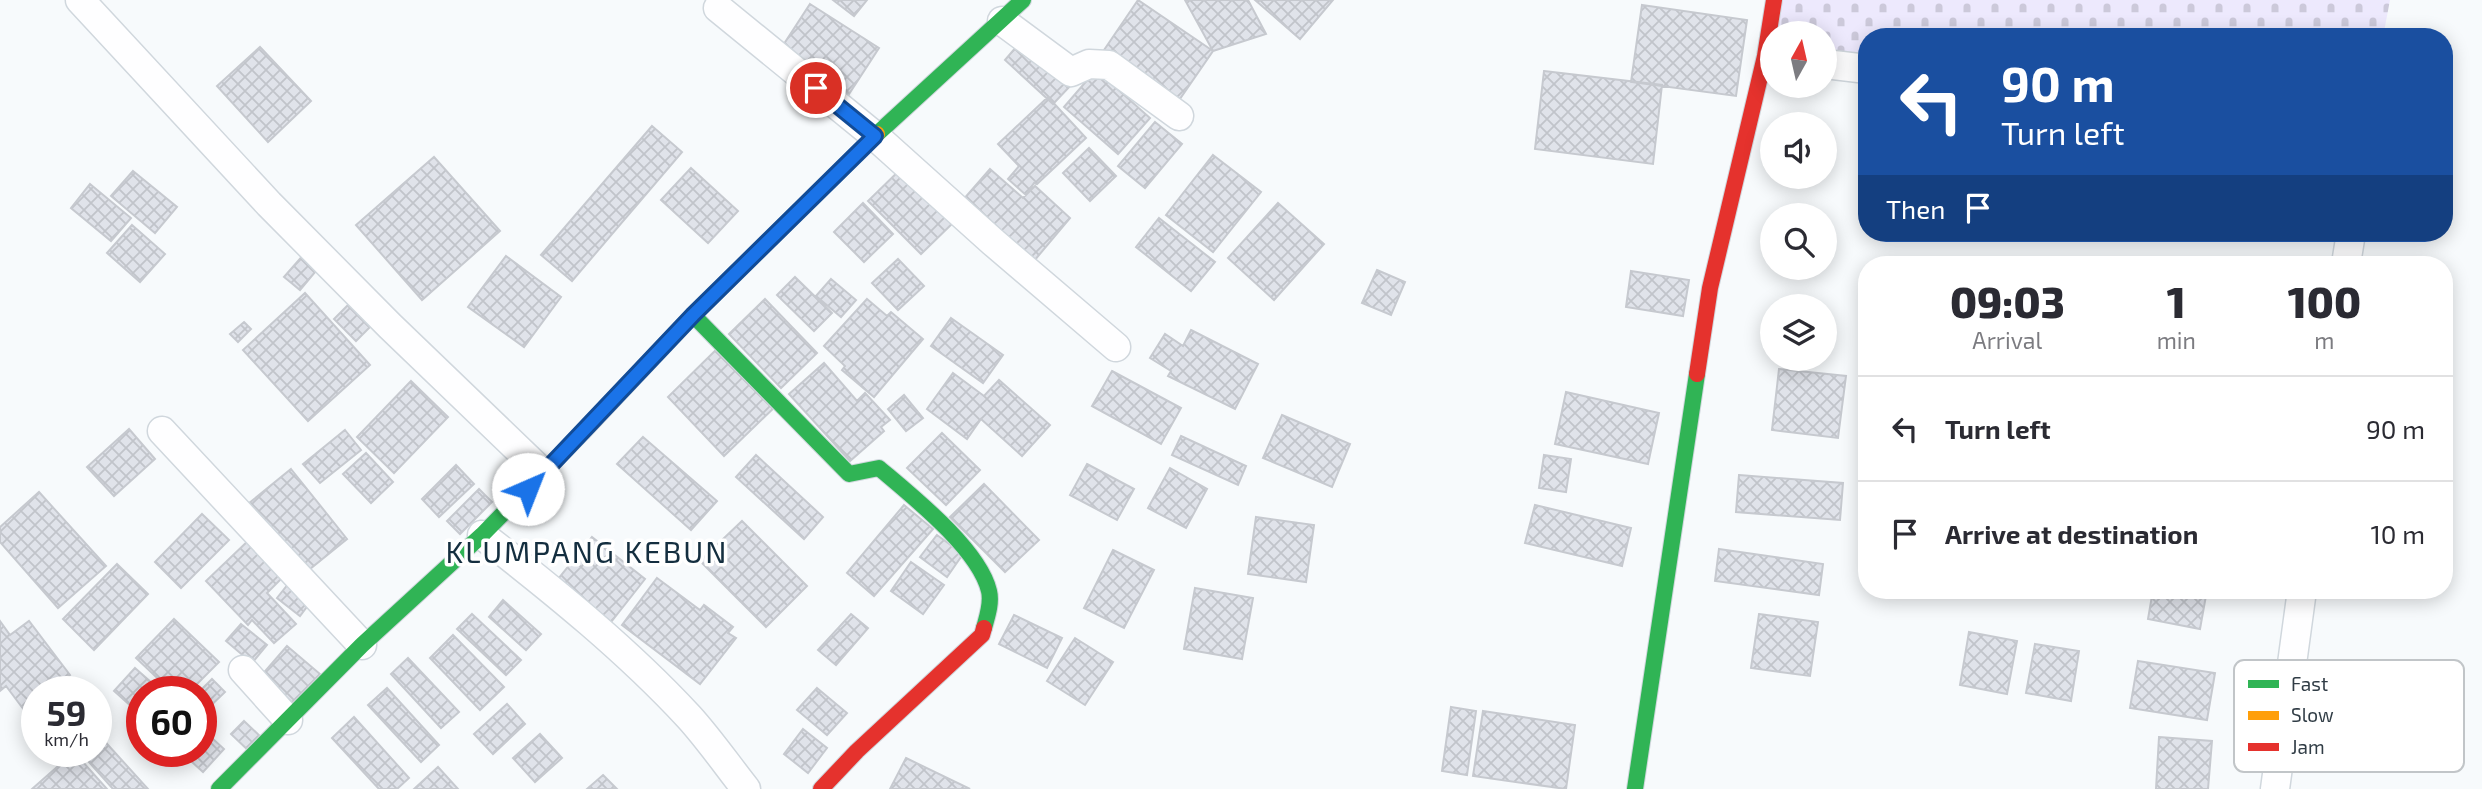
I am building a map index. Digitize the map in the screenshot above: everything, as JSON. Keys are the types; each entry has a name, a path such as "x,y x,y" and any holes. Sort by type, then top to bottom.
{"street":[{"path":"80,0 270,204 390,326 544,474"},
{"path":"219,789 362,645 544,474 693,315 875,136 1023,0"},
{"path":"1772,21 1774,0"},
{"path":"718,8 875,136 1116,347"},
{"path":"1002,20 1071,72 1089,64 1109,65 1179,116"},
{"path":"1838,66 1858,68"},
{"path":"1635,789 1710,288 1760,92"},
{"path":"693,315 849,474 878,468 922,504 976,564 989,591 989,612 982,635 857,751 821,789"},
{"path":"162,431 362,645"},
{"path":"482,535 537,577 620,649 690,718 746,789"},
{"path":"2293,660 2301,599"},
{"path":"243,670 288,720"}],"green space":[{"path":"1774,0 2390,0 2385,28 1858,28 1858,68 1838,66 1838,21 1773,21"}],"building":[{"path":"833,0 867,0 854,16"},
{"path":"1138,0 1213,51 1175,106 1100,56"},
{"path":"1185,0 1248,0 1266,34 1213,51"},
{"path":"1255,0 1333,0 1300,39"},
{"path":"810,4 879,48 849,94 780,50"},
{"path":"1642,5 1747,20 1736,96 1631,82"},
{"path":"1023,39 1072,84 1053,104 1005,60"},
{"path":"260,47 311,101 268,142 217,86"},
{"path":"1096,70 1150,118 1118,154 1064,107"},
{"path":"1544,71 1662,85 1653,164 1535,149"},
{"path":"1048,97 1086,138 1037,184 1034,183 1026,195 1008,179 1019,166 998,144"},
{"path":"1155,122 1182,144 1145,188 1118,166"},
{"path":"652,126 682,152 572,281 541,255"},
{"path":"1089,148 1116,176 1090,201 1063,173"},
{"path":"1213,155 1261,192 1213,252 1166,215"},
{"path":"434,157 500,231 422,300 356,225"},
{"path":"904,166 957,219 921,254 868,201"},
{"path":"691,168 738,211 708,243 661,200"},
{"path":"990,169 1023,198 1035,186 1070,218 1034,261 963,200"},
{"path":"133,171 177,207 155,233 111,196"},
{"path":"90,184 131,218 111,241 71,208"},
{"path":"863,203 893,234 864,262 834,232"},
{"path":"1278,203 1324,244 1274,300 1228,258"},
{"path":"1159,218 1215,262 1191,291 1136,247"},
{"path":"132,225 165,254 140,282 107,253"},
{"path":"305,253 321,265 300,290 284,277"},
{"path":"506,256 561,297 524,347 468,307"},
{"path":"898,259 924,286 898,310 872,283"},
{"path":"1377,270 1405,282 1391,315 1362,303"},
{"path":"1631,271 1689,280 1683,316 1626,307"},
{"path":"795,277 832,313 814,331 777,295"},
{"path":"831,279 856,300 841,317 816,296"},
{"path":"305,293 370,365 308,421 243,350"},
{"path":"765,299 817,353 781,388 729,334"},
{"path":"867,299 887,316 891,312 923,339 874,397 842,370 845,366 824,346"},
{"path":"348,305 370,327 356,341 334,319"},
{"path":"951,318 1003,355 983,383 931,346"},
{"path":"244,322 251,329 238,342 230,334"},
{"path":"1191,330 1258,364 1235,409 1168,376 1171,371 1150,358 1165,334 1183,346"},
{"path":"721,345 778,404 724,456 668,397"},
{"path":"824,363 857,401 865,393 890,420 881,427 884,431 850,461 789,394"},
{"path":"1112,371 1181,408 1161,444 1092,406"},
{"path":"1779,371 1846,376 1838,438 1772,430"},
{"path":"953,373 984,396 999,380 1050,425 1022,456 981,419 967,439 927,409"},
{"path":"411,381 448,417 394,473 357,437"},
{"path":"1566,392 1659,413 1648,464 1555,444"},
{"path":"904,395 923,418 906,431 888,409"},
{"path":"1282,415 1350,444 1332,487 1263,458"},
{"path":"129,429 155,459 114,496 87,467"},
{"path":"345,430 361,450 320,483 303,464"},
{"path":"942,433 980,470 946,505 907,468"},
{"path":"1181,436 1246,466 1238,485 1172,455"},
{"path":"643,437 717,501 691,530 617,464"},
{"path":"366,453 393,482 371,503 343,474"},
{"path":"756,455 823,517 804,539 736,477"},
{"path":"1544,455 1571,459 1566,492 1539,488"},
{"path":"1087,464 1134,489 1117,520 1070,495"},
{"path":"456,465 474,484 439,517 422,499"},
{"path":"1170,468 1207,489 1186,528 1148,508"},
{"path":"291,469 347,539 305,573 248,504"},
{"path":"1739,475 1843,483 1840,520 1736,512"},
{"path":"984,484 1039,540 1005,572 950,517"},
{"path":"479,489 492,502 460,534 447,521"},
{"path":"39,492 106,566 58,608 0,542 0,527"},
{"path":"904,505 933,529 874,596 847,573"},
{"path":"1535,505 1631,528 1622,566 1525,543"},
{"path":"202,514 229,540 181,588 155,562"},
{"path":"1256,517 1314,525 1306,582 1248,574"},
{"path":"742,521 807,586 766,627 700,561"},
{"path":"937,535 963,554 947,577 920,557"},
{"path":"592,537 645,579 611,622 558,579"},
{"path":"250,539 284,576 267,593 296,624 274,643 252,620 248,625 206,581"},
{"path":"1719,549 1823,564 1819,595 1715,581"},
{"path":"1113,550 1154,570 1124,628 1084,608"},
{"path":"911,562 944,585 923,614 891,591"},
{"path":"117,564 148,594 94,650 63,619"},
{"path":"657,578 700,610 704,605 733,627 728,633 736,638 700,684 622,625"},
{"path":"289,583 312,600 300,616 277,598"},
{"path":"1195,588 1253,598 1242,659 1184,649"},
{"path":"2151,599 2205,599 2200,629 2148,619"},
{"path":"503,600 541,634 526,650 489,617"},
{"path":"472,614 521,660 506,675 457,629"},
{"path":"851,614 868,628 836,665 818,650"},
{"path":"1759,614 1818,622 1810,676 1751,668"},
{"path":"1014,615 1062,638 1047,668 999,644"},
{"path":"174,619 219,662 205,676 155,676 136,658"},
{"path":"0,621 10,635 29,621 70,675 21,676 21,706 6,686 0,691"},
{"path":"241,624 267,645 252,663 226,641"},
{"path":"1969,632 2017,641 2007,694 1960,685"},
{"path":"453,635 504,687 480,710 430,658"},
{"path":"1075,638 1113,662 1085,705 1047,681"},
{"path":"2035,644 2079,651 2071,701 2026,693"},
{"path":"287,646 320,674 294,704 261,676"},
{"path":"408,658 459,712 441,728 391,674"},
{"path":"2138,661 2215,673 2207,720 2130,708"},
{"path":"135,668 144,676 128,676"},
{"path":"126,678 126,702 114,691"},
{"path":"217,684 225,692 217,700"},
{"path":"387,688 439,745 421,762 368,705"},
{"path":"817,688 847,713 827,735 797,710"},
{"path":"507,704 525,724 493,754 474,734"},
{"path":"1451,707 1476,711 1467,775 1442,771"},
{"path":"1483,711 1575,725 1566,789 1473,776"},
{"path":"354,717 409,778 397,789 379,789 332,738"},
{"path":"244,721 263,739 250,752 231,734"},
{"path":"803,729 827,748 808,773 784,754"},
{"path":"540,734 562,758 535,782 513,758"},
{"path":"2159,737 2212,741 2208,789 2156,789"},
{"path":"217,743 224,749 217,757"},
{"path":"112,749 148,789 113,789 93,767 112,767"},
{"path":"906,758 970,789 890,789"},
{"path":"57,767 87,767 107,789 32,789"},
{"path":"438,767 458,789 414,789"},
{"path":"603,775 617,789 587,789"}],"traffic: fast":[{"path":"877,134 1023,0"},
{"path":"693,315 849,474 879,468 926,508 959,541 983,575 989,591 990,605 984,628"},
{"path":"1635,789 1697,374"},
{"path":"219,789 362,645 482,535 583,432"}],"traffic: slow":[{"path":"583,432 693,315 877,134"}],"traffic: jam":[{"path":"1697,374 1710,288 1765,56 1774,0"},
{"path":"821,789 857,751 982,635 984,628"}],"district":[{"name":"KLUMPANG KEBUN","path":"587,551"}],"route":[{"path":"528,489 693,315 875,136 816,88"}]}
